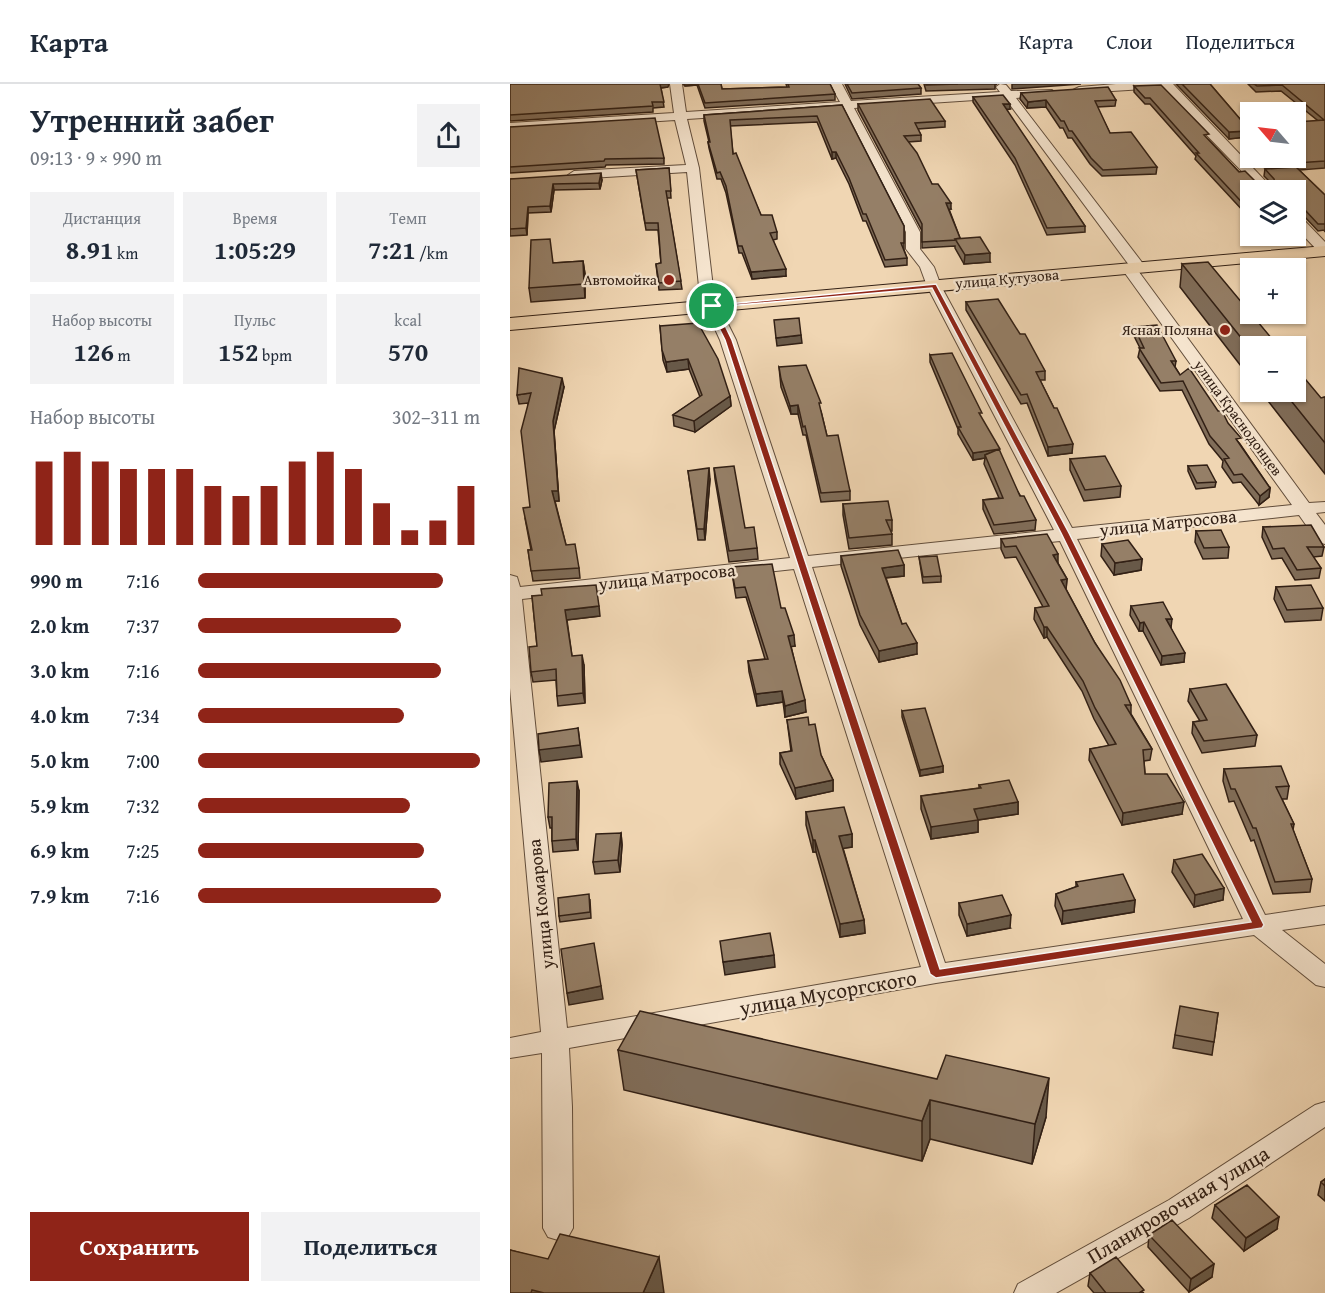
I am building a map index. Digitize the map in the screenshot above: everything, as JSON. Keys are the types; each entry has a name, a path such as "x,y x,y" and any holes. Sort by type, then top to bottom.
{"main road":[{"name":"улица Кутузова","path":"510,324 1325,251"}],"street":[{"path":"676,84 680,116 693,168 707,296 728,340 936,974"},
{"path":"837,84 913,232 911,242 913,251 927,267 934,286 1065,533 1258,925 1325,978"},
{"path":"510,127 847,105 1004,89 1165,84 1257,180"},
{"name":"улица Краснодонцев","path":"1004,89 1325,538"},
{"path":"556,176 693,168"},
{"path":"1306,231 1325,251"},
{"name":"улица Матросова","path":"510,594 1325,507"},
{"name":"улица Комарова","path":"510,581 555,1041 558,1107 558,1228"},
{"name":"улица Мусоргского","path":"510,1048 936,974 1325,915"},
{"name":"Планировочная улица","path":"1029,1293 1179,1209 1325,1113"}],"building":[{"path":"510,84 660,84 664,102 652,102 653,106 510,115"},
{"path":"698,84 721,84 722,89 789,87 788,84 830,84 835,94 705,103"},
{"path":"847,84 918,84 921,88 852,93"},
{"path":"1182,84 1210,84 1240,119 1240,131 1229,132"},
{"path":"1254,84 1325,84 1325,161 1306,162 1306,121 1324,120 1306,105 1306,102 1302,102 1282,85 1257,86"},
{"path":"1161,85 1209,134 1204,135 1239,172 1245,171 1254,180 1240,180 1240,200 1196,153 1199,153 1150,98 1145,98 1134,86"},
{"path":"1108,87 1116,100 1095,101 1110,133 1131,132 1157,167 1103,170 1046,100 1028,102 1021,93"},
{"path":"1003,95 1010,104 1003,104 1085,226 1047,228 1015,158 973,97"},
{"path":"930,99 945,121 915,123 921,135 904,136 917,153 932,184 938,184 951,203 946,203 960,238 956,240 922,242 922,224 858,104"},
{"path":"842,105 904,226 904,243 901,243 907,258 885,260 849,178 836,152 832,152 817,116 730,120 733,154 736,153 761,215 772,215 777,232 770,233 786,269 751,272 742,246 738,246 726,186 720,172 717,173 708,142 710,142 704,115"},
{"path":"655,118 664,158 605,159 604,161 510,167 510,127"},
{"path":"669,168 671,191 666,191 681,281 659,283 656,264 661,263 658,223 645,223 636,170"},
{"path":"1297,168 1325,195 1325,224 1318,224 1306,211 1306,180 1274,180 1265,169"},
{"path":"601,173 599,183 553,184 550,206 528,207 526,228 510,229 510,179"},
{"path":"980,237 990,253 965,255 955,239"},
{"path":"550,239 553,263 583,261 584,284 529,288 531,240"},
{"path":"1208,262 1240,300 1240,324 1260,324 1270,336 1240,336 1182,264"},
{"path":"998,299 1020,334 1025,334 1045,371 1036,372 1054,408 1057,408 1073,444 1048,447 1027,394 1021,395 966,302"},
{"path":"799,318 801,335 776,338 774,320"},
{"path":"698,323 718,359 730,396 694,421 673,415 702,395 688,359 666,362 662,350 660,326"},
{"path":"1157,325 1176,361 1171,361 1180,375 1189,368 1218,411 1222,411 1228,423 1241,438 1236,439 1270,488 1260,496 1242,474 1234,475 1224,459 1229,458 1210,436 1183,381 1161,383 1139,348 1144,348 1134,327"},
{"path":"952,353 982,413 979,413 1000,449 973,453 958,427 961,427 930,355"},
{"path":"806,365 821,403 819,403 827,436 838,435 850,491 821,493 798,405 790,406 779,367"},
{"path":"519,368 562,378 553,421 558,491 552,491 566,545 575,544 579,568 531,571 528,550 532,550 523,508 530,507 521,431 531,393 517,395"},
{"path":"1306,380 1321,398 1325,397 1325,443 1292,402 1306,402"},
{"path":"999,449 1020,496 1024,496 1036,520 994,525 983,500 1003,498 985,455"},
{"path":"1105,456 1121,486 1085,490 1070,459"},
{"path":"1207,465 1216,482 1197,483 1188,466"},
{"path":"734,466 745,528 754,527 757,548 729,551 714,468"},
{"path":"709,468 704,529 697,529 688,471"},
{"path":"888,501 892,520 886,520 892,534 849,538 843,504"},
{"path":"1311,525 1324,547 1307,547 1321,568 1297,570 1284,548 1273,549 1263,527"},
{"path":"1221,530 1229,547 1204,548 1196,531"},
{"path":"1047,534 1058,554 1053,555 1067,579 1061,580 1095,643 1120,680 1131,705 1125,705 1152,749 1143,750 1145,774 1167,774 1184,802 1123,813 1090,749 1116,744 1095,708 1083,681 1047,627 1044,627 1035,608 1049,606 1016,546 1005,547 1001,539"},
{"path":"1128,540 1142,559 1115,563 1102,544"},
{"path":"898,550 904,565 882,568 902,624 906,623 917,643 879,651 860,615 841,556"},
{"path":"937,556 941,576 923,577 919,557"},
{"path":"772,564 781,608 785,608 794,635 788,636 805,700 785,706 782,691 756,694 748,661 768,659 745,587 735,588 731,567"},
{"path":"596,585 599,606 565,610 572,656 582,655 583,693 557,696 556,669 531,672 529,647 537,646 532,596 542,595 541,589"},
{"path":"1311,585 1323,608 1287,610 1276,587"},
{"path":"1163,602 1172,619 1166,619 1185,653 1162,656 1144,622 1140,623 1131,606"},
{"path":"1226,684 1257,735 1204,741 1193,722 1207,720 1190,689"},
{"path":"925,708 943,766 920,770 902,711"},
{"path":"808,717 809,725 815,724 821,755 833,780 795,788 780,753 792,751 787,720"},
{"path":"578,728 580,745 539,750 538,734"},
{"path":"1281,766 1289,786 1276,787 1294,824 1291,824 1312,879 1275,882 1256,828 1253,828 1235,789 1231,789 1224,769"},
{"path":"1009,780 1018,802 974,809 978,820 931,827 921,796 981,788 979,785"},
{"path":"577,781 576,839 552,841 552,817 548,817 549,783"},
{"path":"844,807 852,834 839,836 864,920 840,924 806,812"},
{"path":"621,833 618,860 593,862 596,834"},
{"path":"1202,854 1224,888 1195,895 1174,860"},
{"path":"1123,874 1135,900 1063,911 1056,894 1078,886 1076,882"},
{"path":"589,894 590,912 559,916 558,898"},
{"path":"1002,895 1011,915 967,924 959,903"},
{"path":"770,933 774,955 723,962 720,941"},
{"path":"594,943 601,986 567,993 561,949"},
{"path":"1180,1006 1218,1013 1214,1042 1175,1035"},
{"path":"640,1011 937,1079 946,1055 1049,1078 1035,1124 930,1100 922,1121 618,1050"},
{"path":"1247,1185 1279,1217 1246,1238 1215,1205"},
{"path":"1172,1220 1214,1264 1191,1279 1149,1235"},
{"path":"560,1234 659,1257 643,1293 544,1293 532,1290 531,1293 510,1293 510,1250 548,1259"},
{"path":"1116,1257 1144,1290 1139,1293 1106,1293 1090,1273"}],"place":[{"name":"Автомойка","path":"669,280"},
{"name":"Ясная Поляна","path":"1225,330"}],"route":[{"path":"934,286 1065,533 1258,925 936,974 728,340 712,306 934,286"}]}
